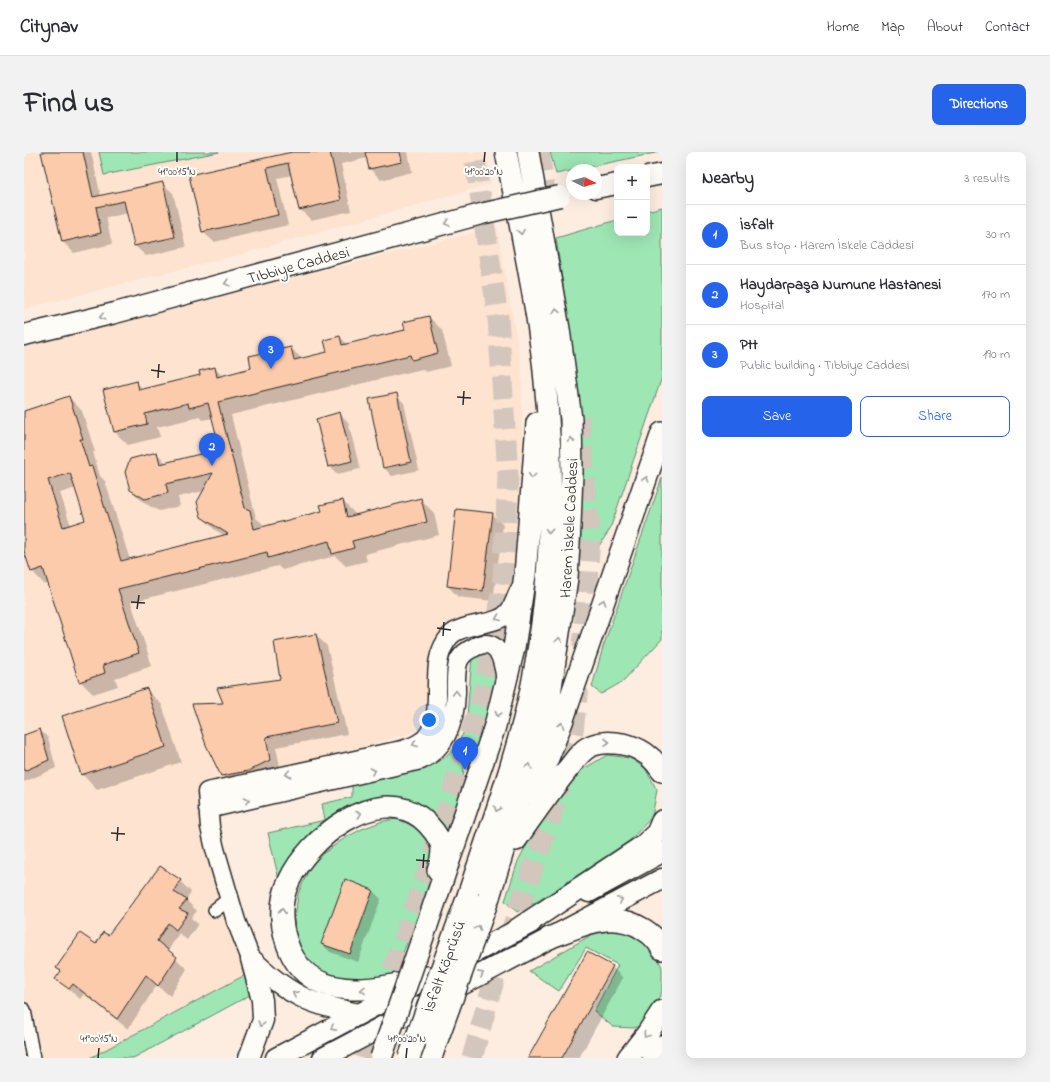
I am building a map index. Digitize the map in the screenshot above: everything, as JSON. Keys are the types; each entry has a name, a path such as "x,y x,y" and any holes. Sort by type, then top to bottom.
{"highway":[{"name":"Harem İskele Caddesi","path":"468,896 507,782 532,685 542,625 548,554 549,454 538,325 506,152"},
{"name":"Harem İskele Caddesi","path":"489,897 549,701 567,578 570,526 572,473 571,419 559,329 528,152"},
{"path":"381,1058 492,734 507,682 514,648 525,575 539,400 538,325"},
{"path":"489,897 516,840 562,722 662,433"},
{"path":"516,840 547,795 587,748 599,742 612,742 641,750 653,760 662,771"},
{"path":"426,928 442,848 434,831 422,819 410,810 394,807 373,809 354,816 325,835 307,853 288,882 281,913 283,931 294,962 315,979 344,990 363,990 380,989 428,977"},
{"path":"515,931 643,846 657,833 662,821"},
{"name":"İsfalt Köprüsü","path":"409,1058 468,896"},
{"name":"İsfalt Köprüsü","path":"434,1053 489,897"},
{"path":"548,938 600,919 620,919 638,926 650,933 662,949"},
{"path":"628,1058 647,1034 662,1011"},
{"path":"653,1058 662,1046"}],"main road":[{"path":"650,176 662,174"},
{"path":"602,187 614,185"},
{"name":"Tıbbiye Caddesi","path":"24,335 115,313 485,213 566,195"},
{"path":"208,800 351,761 410,747 423,741 430,732 434,720 437,672 443,646 451,635 470,626 502,617 510,611 525,575"},
{"path":"208,800 421,760 428,757 443,743 452,724 460,659 470,649 479,645 487,644 496,648 501,656 507,682"},
{"path":"208,800 210,827 229,900 251,959 262,1000 263,1020 250,1058"},
{"path":"276,1058 662,852"},
{"path":"323,1058 662,879"},
{"path":"251,959 270,977 292,994 328,1008 358,1014"}],"street":[{"path":"214,910 229,900"},
{"path":"24,1010 33,1058"}],"shaded area":[{"path":"24,152 486,152 491,184 245,253 24,309"},
{"path":"497,227 522,370 522,438 517,551 510,593 504,608 454,623 424,729 195,795 245,975 90,1058 24,1058 24,345"}],"green space":[{"path":"99,152 219,152 104,175"},
{"path":"550,152 660,152 602,164 566,164 566,172 556,174"},
{"path":"662,207 662,377 610,529 599,546 585,547 580,537 569,326 556,238 614,221 614,236 650,236 650,210"},
{"path":"662,478 662,639 622,682 601,694 592,687 603,647"},
{"path":"482,649 500,660 480,746 464,767 461,811 452,846 392,800 279,880 268,833 325,820 322,804 352,797 352,783 416,769 439,761 453,750 466,728 472,656"},
{"path":"607,755 630,758 645,768 657,790 652,817 629,841 540,900 517,912 505,901 518,861 536,827 573,775"},
{"path":"398,819 420,832 432,846 434,862 426,894 394,975 346,983 316,968 304,958 294,928 298,894 309,869 321,855 345,838 362,829 383,821"},
{"path":"614,930 641,937 653,949 662,967 662,992 644,1024 634,1028 613,1027 594,1011 618,965 586,948 559,991 529,971 593,934"},
{"path":"245,975 252,994 139,1055 133,1058 90,1058"}],"building":[{"path":"41,152 83,152 93,197 163,182 175,237 134,246 124,201 96,207 101,233 62,242"},
{"path":"292,152 330,152 341,200 299,210 288,163 267,168 278,215 202,232 189,175"},
{"path":"365,152 400,152 402,162 369,169"},
{"path":"429,316 438,353 412,360 410,355 218,402 245,508 250,510 254,529 322,511 320,505 343,500 347,517 421,498 427,522 352,541 354,548 332,554 329,541 268,558 267,552 118,589 139,653 103,665 105,673 79,682 43,568 31,572 24,551 24,411 69,396 83,439 80,439 89,467 92,466 121,561 228,534 201,517 197,502 213,473 166,484 168,493 145,499 130,490 125,472 130,459 157,452 160,464 220,449 208,403 189,408 188,403 145,414 147,424 114,432 103,390 137,381 139,390 200,375 199,371 215,367 217,377 251,368 249,356 291,347 294,360 327,352 324,340 340,336 342,345 405,330 403,322","holes":["70,473 85,520 63,527 48,480"]},
{"path":"397,393 411,462 383,468 369,399"},
{"path":"340,412 352,461 328,467 316,419"},
{"path":"456,509 493,513 483,591 447,586"},
{"path":"316,634 337,723 266,737 270,760 248,771 221,776 206,745 192,704 223,703 217,688 280,679 274,642"},
{"path":"147,688 166,747 81,775 62,716"},
{"path":"40,729 49,760 24,771 24,735"},
{"path":"160,866 181,880 174,892 187,900 179,909 188,913 176,930 168,923 157,941 177,957 158,986 146,975 117,1019 73,984 69,989 55,979 61,971 56,968 80,933 96,944 103,932 108,935"},
{"path":"345,879 373,890 350,954 321,944"},
{"path":"587,952 613,966 562,1058 528,1058"}],"tunnel":[{"path":"361,1058 428,872 485,687 503,581 508,476 498,318 474,152"},
{"path":"539,152 546,199"},
{"path":"579,417 590,536 583,647"},
{"path":"472,1058 495,977 551,816 573,731 578,688"}],"place":[{"name":"Ptt","path":"271,369"},
{"name":"Haydarpaşa Numune Hastanesi","path":"212,466"},
{"name":"İsfalt","path":"465,770"}]}
